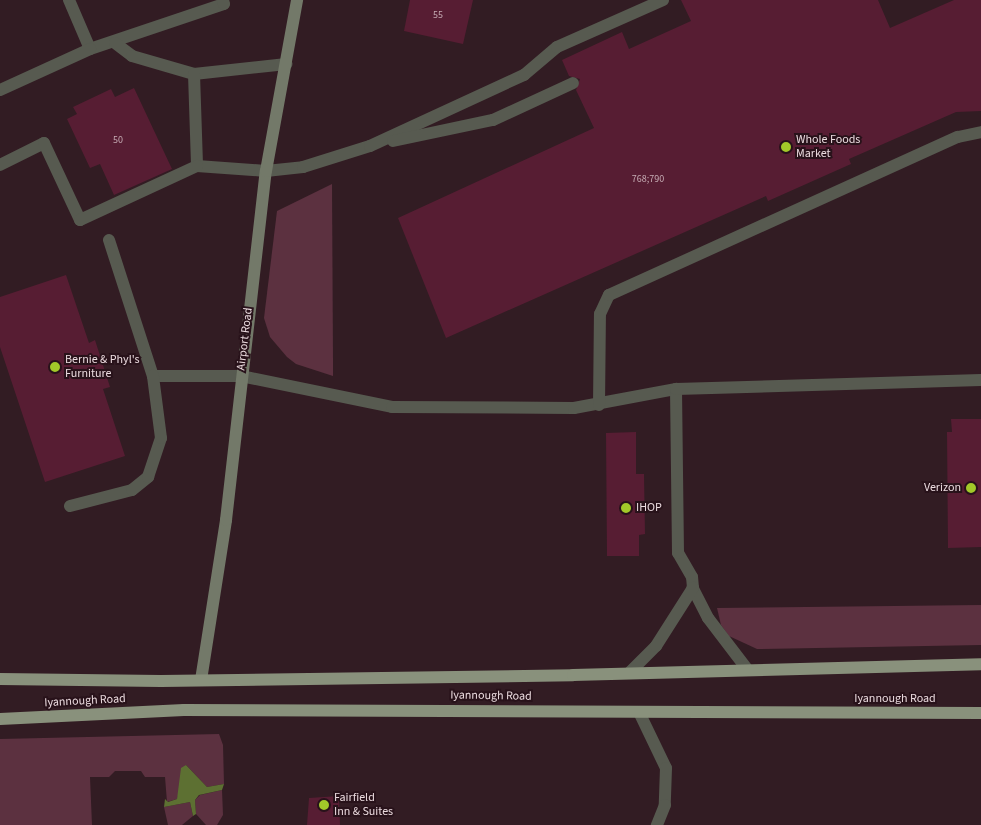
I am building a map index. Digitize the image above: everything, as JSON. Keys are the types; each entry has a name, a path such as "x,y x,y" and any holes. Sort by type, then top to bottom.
{"main road":[{"name":"Iyannough Road","path":"0,679 201,680 628,673 981,664"},
{"name":"Iyannough Road","path":"0,719 184,710 981,713"}],"street":[{"name":"Airport Road","path":"201,680 226,520 266,170 297,0"}],"lane":[{"path":"70,0 90,49"},
{"path":"0,90 90,49 115,43 224,4 223,0"},
{"path":"370,146 528,73 557,47 663,0"},
{"path":"115,43 132,56 194,74 286,64"},
{"path":"194,74 197,166"},
{"path":"0,165 44,143 80,220 197,166 266,170 302,167 370,146 493,120 573,83"},
{"path":"599,404 600,314 609,295 958,137 981,132"},
{"path":"70,506 132,490 148,477 162,438 153,376 109,240"},
{"path":"153,376 241,376 392,407 574,408 676,389 981,380"},
{"path":"676,389 678,553 692,577 693,588 716,630 747,669"},
{"path":"628,673 656,646 693,588"},
{"path":"639,712 666,768 665,805 658,825"}],"shaded area":[{"path":"332,184 333,376 296,364 287,357 270,337 264,318 277,211"},
{"path":"981,605 981,645 757,649 729,636 721,625 717,608"},
{"path":"219,734 223,745 224,784 207,787 186,765 177,799 167,802 165,777 145,777 141,771 115,771 109,777 90,777 92,825 0,825 0,739"},
{"path":"186,765 207,787 224,784 222,790 199,795 195,800 196,814 193,816 190,802 164,807 165,799 168,802 177,799 181,768"},
{"path":"222,790 223,815 217,825 206,825 196,814 195,800 200,795"},
{"path":"190,802 193,816 182,825 168,825 164,807"}],"building":[{"path":"410,0 473,0 463,44 404,31"},
{"path":"681,0 878,0 890,28 954,0 981,0 981,111 956,112 849,159 851,164 768,201 766,196 446,338 398,218 594,128 576,90 580,79 569,76 562,60 622,32 629,49 691,21"},
{"path":"134,88 172,169 114,195 100,164 90,168 67,119 77,114 73,107 111,89 115,97"},
{"name":"Bernie & Phyl's Furniture","path":"66,275 89,343 95,340 110,387 103,389 125,456 45,482 0,347 0,297"},
{"path":"951,419 981,419 981,547 948,548 947,432 952,432"},
{"name":"IHOP","path":"636,432 636,474 644,474 645,534 639,535 639,556 607,556 606,433"},
{"name":"Fairfield Inn & Suites","path":"339,796 340,825 307,825 309,798"}],"place":[{"name":"Whole Foods Market","path":"786,147"},
{"name":"Bernie & Phyl's Furniture","path":"55,367"},
{"name":"Verizon","path":"971,488"},
{"name":"IHOP","path":"626,508"},
{"name":"Fairfield Inn & Suites","path":"324,805"}]}
